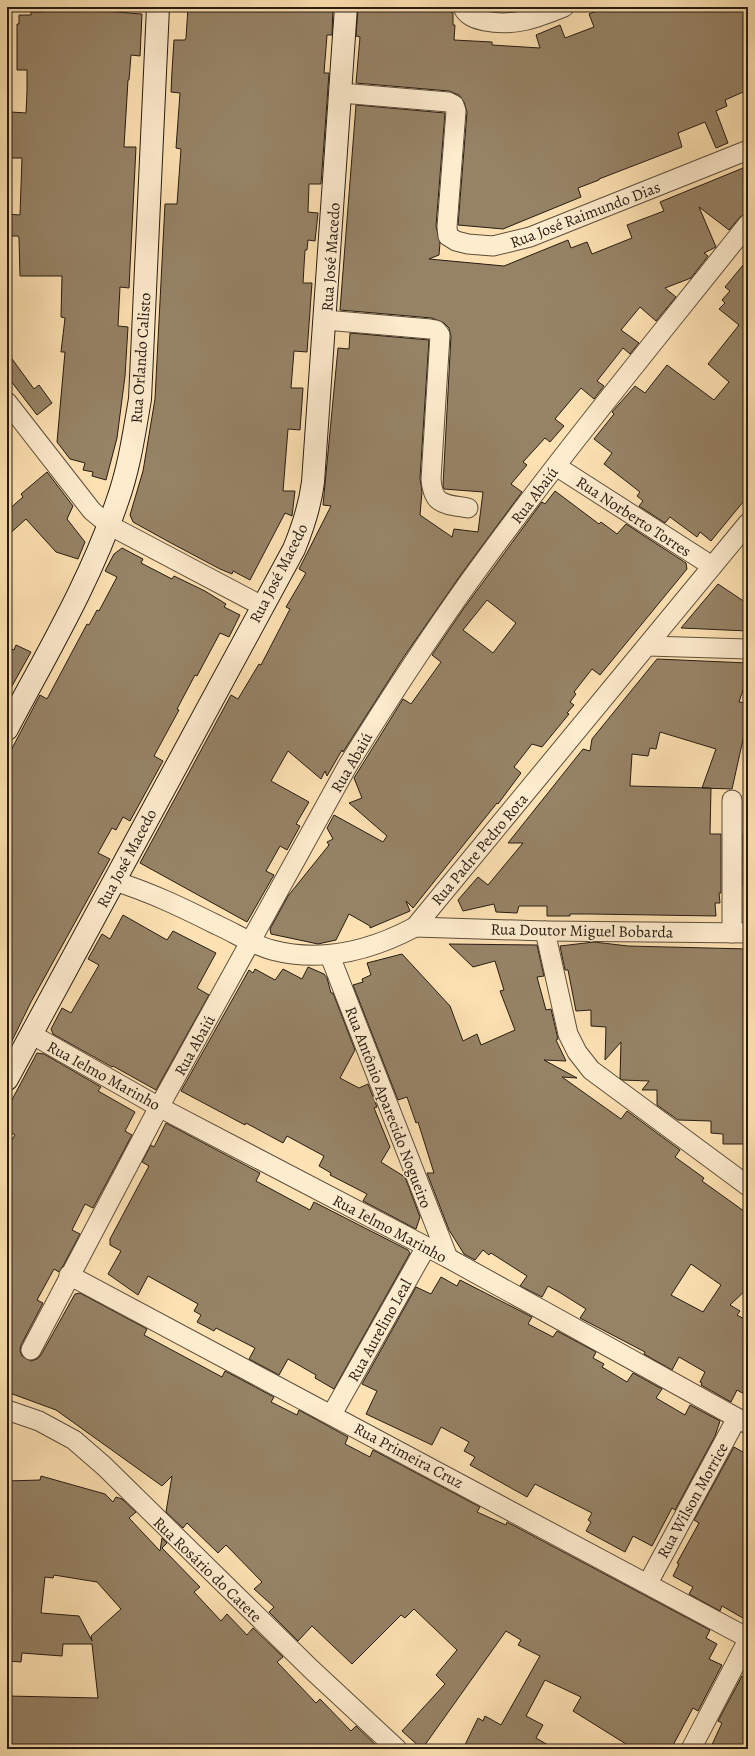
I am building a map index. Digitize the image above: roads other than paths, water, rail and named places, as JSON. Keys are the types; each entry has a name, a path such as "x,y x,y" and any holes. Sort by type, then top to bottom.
{"street":[{"name":"Rua Orlando Calisto","path":"7,728 100,549 131,456 140,399 158,7"},
{"name":"Rua José Macedo","path":"7,1079 294,549 311,502 346,7"},
{"path":"462,7 471,16 478,20 506,24 530,20 564,7"},
{"name":"Rua José Raimundo Dias","path":"341,93 448,102 454,105 456,111 447,227 448,236 456,241 468,244 492,246 530,237 748,150"},
{"name":"Rua Abaiú","path":"31,1350 69,1275 160,1107 348,764 370,728 471,579 556,466 748,224"},
{"path":"325,320 430,329 436,330 440,335 431,479 432,491 436,498 443,504 468,508"},
{"path":"7,402 92,510 109,525 262,606"},
{"name":"Rua Norberto Torres","path":"556,466 712,566"},
{"name":"Rua Padre Pedro Rota","path":"114,880 156,895 251,942 271,950 297,955 330,956 395,938 415,927 748,523"},
{"path":"648,646 748,649"},
{"path":"732,800 740,933"},
{"name":"Rua Doutor Miguel Bobarda","path":"415,927 545,931 740,933"},
{"path":"545,931 568,1034 577,1052 591,1070 748,1186"},
{"name":"Rua Antônio Aparecido Nogueiro","path":"330,956 448,1258"},
{"name":"Rua Ielmo Marinho","path":"31,1034 160,1107 426,1246 743,1421"},
{"name":"Rua Aurelino Leal","path":"332,1414 426,1246"},
{"name":"Rua Primeira Cruz","path":"69,1275 648,1582 748,1639"},
{"name":"Rua Rosário do Catete","path":"7,1410 40,1421 74,1440 89,1453 397,1749"},
{"name":"Rua Wilson Morrice","path":"648,1582 743,1421"},
{"path":"691,1749 748,1639"}]}
